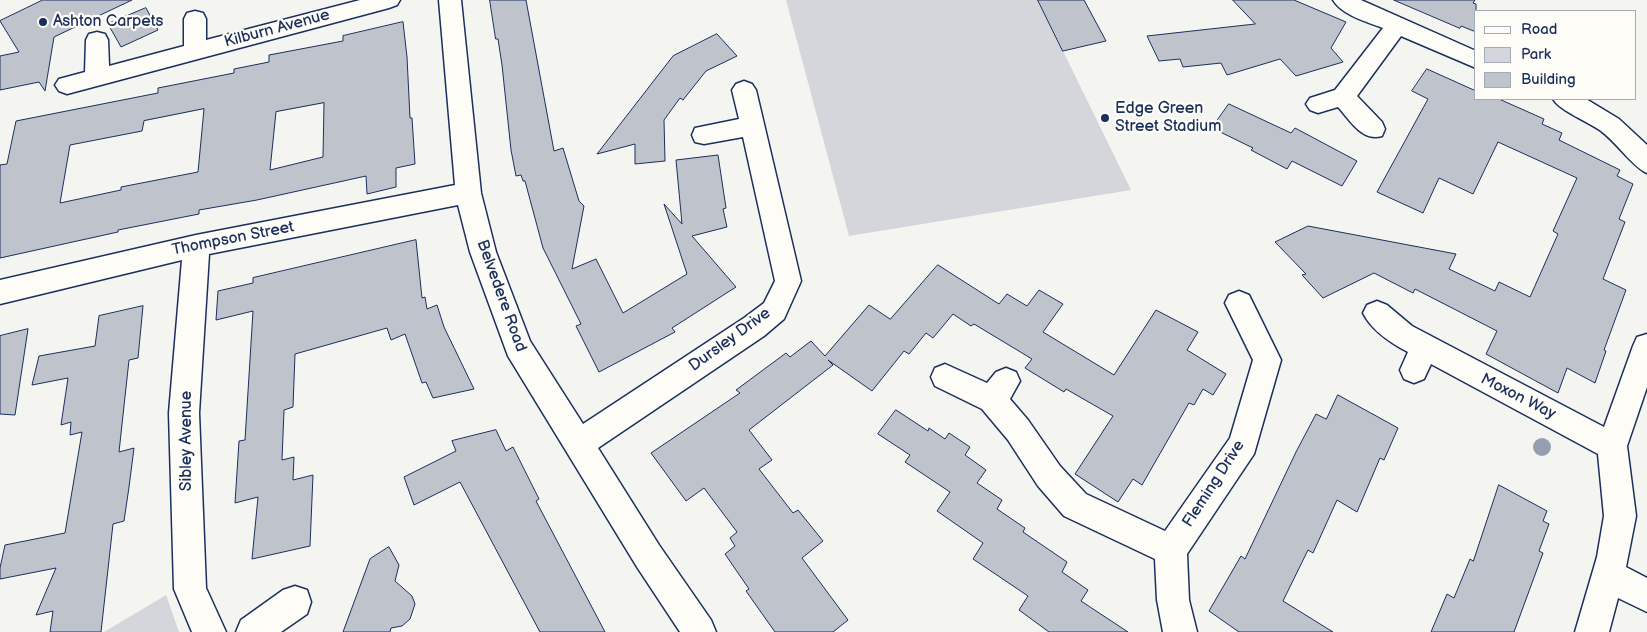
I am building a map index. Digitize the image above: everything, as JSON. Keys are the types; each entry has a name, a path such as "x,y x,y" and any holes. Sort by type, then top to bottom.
{"street":[{"name":"Kilburn Avenue","path":"67,85 389,0"},
{"name":"Belvedere Road","path":"450,0 468,193 483,252 518,346 648,556 699,632"},
{"path":"1344,0 1359,9 1474,59"},
{"path":"195,19 195,51"},
{"path":"1318,104 1343,97 1397,26"},
{"path":"97,40 97,77"},
{"name":"Dursley Drive","path":"578,444 754,328 774,311 788,281 744,90"},
{"path":"1343,97 1373,129"},
{"path":"1567,100 1607,121 1638,149 1647,163"},
{"path":"704,135 751,126"},
{"name":"Thompson Street","path":"0,292 196,246 468,193"},
{"name":"Sibley Avenue","path":"196,246 184,413 185,452 190,589 209,632"},
{"name":"Fleming Drive","path":"1171,550 1243,444 1267,360 1239,303"},
{"name":"Moxon Way","path":"1377,313 1402,335 1419,359 1612,446"},
{"path":"1592,632 1608,575 1620,516 1612,446 1647,346"},
{"path":"945,377 999,390 1018,430 1049,476 1074,505 1171,550 1173,600 1180,632"},
{"path":"1608,575 1647,596"},
{"path":"252,632 295,602"}],"green space":[{"path":"786,0 1038,0 1131,190 849,236"},
{"path":"166,595 179,632 104,632"}],"building":[{"path":"43,0 132,0 54,37 45,91 39,82 0,90 0,56 19,52 0,21"},
{"path":"490,0 526,0 554,151 563,148 579,201 584,206 572,269 596,259 623,313 687,274 664,204 682,224 676,160 718,155 726,208 723,209 727,227 692,236 736,287 672,328 675,332 599,372 576,326 581,324 543,248 525,181 523,181 521,175 516,176 511,150 502,65"},
{"path":"1038,0 1084,0 1106,41 1063,51"},
{"path":"1233,0 1294,0 1346,22 1331,48 1343,62 1296,76 1280,59 1227,75 1221,63 1183,67 1180,59 1159,61 1147,36 1255,24"},
{"path":"1394,0 1475,0 1473,3 1476,4 1476,10 1474,10 1474,31 1461,26 1460,28"},
{"path":"146,8 158,30 121,47 108,24"},
{"path":"403,22 415,164 396,168 396,187 367,194 366,176 257,200 199,210 199,214 118,230 118,232 0,258 0,165 7,164 16,121 158,93 158,88 234,73 234,69 269,62 269,55 343,41 343,36","holes":["324,103 323,157 270,170 276,112","204,109 198,172 121,187 121,190 60,203 70,145 142,131 144,121"]},
{"path":"717,34 737,56 706,71 683,100 680,98 664,120 665,161 635,164 635,144 597,154 673,56"},
{"path":"1427,69 1474,90 1474,100 1501,100 1544,119 1542,124 1562,133 1559,140 1620,170 1617,176 1633,184 1619,219 1625,222 1603,279 1626,290 1604,350 1606,351 1595,383 1567,368 1558,393 1486,354 1497,331 1415,289 1413,293 1374,273 1323,298 1302,275 1306,274 1275,242 1308,226 1456,254 1449,269 1495,291 1499,282 1530,297 1558,234 1553,231 1577,178 1498,142 1473,194 1439,178 1423,213 1377,192 1428,99 1412,91"},
{"path":"1229,104 1291,133 1295,128 1357,161 1342,186 1292,161 1287,169 1251,150 1253,148 1212,128"},
{"path":"416,240 422,298 425,297 427,309 437,305 444,327 474,389 433,398 426,382 422,383 405,334 391,340 387,328 295,354 293,407 284,410 282,460 294,457 293,480 313,475 310,546 252,559 258,497 235,503 239,441 245,440 253,311 216,320 218,291 253,283 253,278"},
{"path":"938,265 999,304 1007,294 1027,306 1039,290 1063,304 1043,332 1114,375 1156,310 1198,332 1187,350 1226,374 1213,395 1203,389 1194,405 1189,403 1142,485 1133,479 1118,502 1075,474 1113,416 1066,389 1064,392 1025,368 1032,359 974,324 971,326 953,314 933,338 926,333 909,354 904,351 872,391 828,360 833,365 749,430 772,460 759,469 793,513 798,510 823,541 802,558 848,620 833,632 775,632 746,591 749,589 725,554 735,546 730,538 737,532 704,488 686,501 651,453 740,393 736,390 786,353 790,357 811,341 825,356 869,305 890,319"},
{"path":"143,306 138,358 129,360 119,452 134,448 129,487 124,521 113,524 101,632 50,632 53,611 36,615 56,568 0,579 0,568 5,545 65,533 82,432 70,435 71,422 61,425 68,378 32,385 39,356 95,346 99,316"},
{"path":"28,329 15,415 0,414 0,336"},
{"path":"1338,395 1398,428 1384,460 1380,458 1357,512 1337,500 1313,553 1308,550 1283,601 1333,632 1239,632 1209,611 1241,556 1245,559 1316,414 1326,419"},
{"path":"896,410 928,431 929,428 945,439 949,433 970,447 965,455 986,470 977,483 1002,500 997,509 1025,528 1023,532 1067,562 1062,572 1088,590 1081,601 1128,632 1049,632 1019,610 1028,596 973,559 983,543 937,511 950,492 905,462 910,455 878,434"},
{"path":"496,430 506,451 513,447 539,499 536,501 605,632 540,632 460,482 414,505 404,477 456,451 452,441"},
{"path":"1499,485 1547,511 1543,521 1549,524 1539,551 1543,553 1514,632 1431,632 1447,594 1454,598 1470,559 1473,561"},
{"path":"389,547 399,565 395,581 412,596 415,604 410,619 402,626 391,628 390,632 343,632 370,559"}],"place":[{"name":"Ashton Carpets","path":"43,22"},
{"name":"Edge Green Street Stadium","path":"1105,118"}]}
